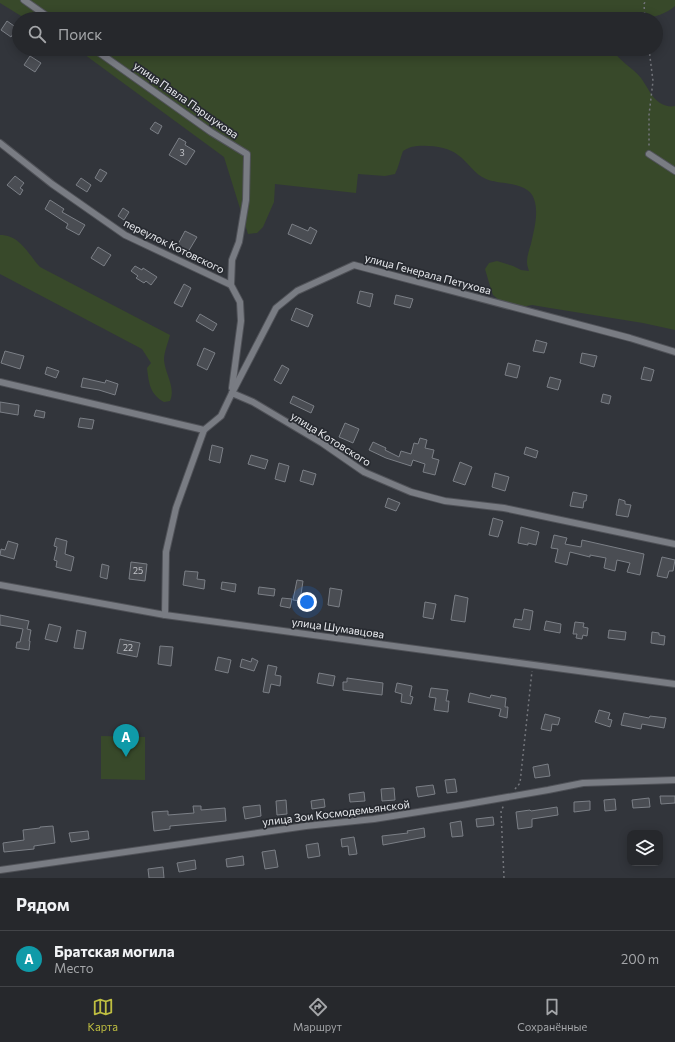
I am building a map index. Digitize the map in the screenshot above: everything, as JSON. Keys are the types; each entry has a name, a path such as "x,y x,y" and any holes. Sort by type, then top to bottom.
{"street":[{"path":"24,0 41,12"},
{"name":"улица Павла Паршукова","path":"104,56 211,132 247,154 246,200 239,242 232,260 231,285"},
{"name":"переулок Котовского","path":"0,143 52,184 125,235 231,285 240,302 241,321 232,393"},
{"path":"649,154 675,171"},
{"name":"улица Генерала Петухова","path":"232,393 276,308 297,291 354,265 630,338 675,352"},
{"path":"0,382 204,430"},
{"path":"165,615 166,552 176,508 204,430 221,416 232,393"},
{"name":"улица Котовского","path":"232,393 253,402 322,443 364,472 411,492 445,501 504,508 675,544"},
{"name":"улица Шумавцова","path":"0,585 165,615 675,684"},
{"name":"улица Зои Космодемьянской","path":"0,870 306,826 374,819 583,783 675,780"}],"path":[{"path":"645,12 644,4 646,0"},
{"path":"649,154 649,115 654,81 650,56"},
{"path":"504,878 502,811 508,797 520,783 533,665"}],"green space":[{"path":"0,0 675,0 675,6 663,13 663,12 15,12 0,3"},
{"path":"87,56 617,56 641,78 657,101 666,106 675,106 675,330 643,323 532,305 516,308 499,300 493,295 485,269 489,263 497,261 521,270 529,271 527,258 536,222 534,199 531,193 520,186 492,181 482,177 454,152 429,146 411,147 403,151 395,174 385,176 358,174 356,193 275,184 274,202 263,227 257,233 248,234 224,157"},
{"path":"0,235 13,238 23,246 40,267 170,335 164,360 172,391 170,401 164,402 153,392 147,368 151,363 142,349 0,274"},
{"path":"101,736 145,737 145,780 101,779"}],"building":[{"path":"7,21 12,24 12,36 11,37 1,30"},
{"path":"30,56 41,63 35,72 24,65"},
{"path":"155,122 162,126 158,134 150,129"},
{"path":"179,138 186,142 185,145 195,151 186,165 169,155"},
{"path":"100,169 107,173 101,182 95,178"},
{"path":"15,176 24,183 20,188 23,190 20,195 7,185"},
{"path":"81,178 91,185 87,192 76,185"},
{"path":"50,200 64,209 62,212 85,225 79,235 66,228 68,224 45,209"},
{"path":"123,208 129,212 124,220 118,216"},
{"path":"292,224 308,231 310,227 317,231 311,244 288,234"},
{"path":"185,231 197,237 188,252 177,246"},
{"path":"98,247 111,255 104,266 91,258"},
{"path":"135,266 142,270 143,268 157,277 151,285 146,281 144,283 136,278 138,276 131,271"},
{"path":"184,284 191,288 182,307 174,303"},
{"path":"360,291 373,294 370,307 357,303"},
{"path":"396,295 413,299 410,308 394,304"},
{"path":"296,308 313,315 308,327 291,320"},
{"path":"200,314 217,324 213,331 196,321"},
{"path":"536,340 547,343 544,353 533,351"},
{"path":"204,348 215,353 207,370 197,365"},
{"path":"5,351 24,356 20,369 1,363"},
{"path":"582,353 597,356 594,367 580,363"},
{"path":"508,363 520,366 517,378 505,375"},
{"path":"282,365 289,369 281,384 274,380"},
{"path":"47,367 59,371 56,378 45,374"},
{"path":"644,367 654,370 651,381 641,379"},
{"path":"550,377 561,380 558,390 547,387"},
{"path":"83,378 105,383 106,380 118,384 115,395 99,390 81,387"},
{"path":"603,394 611,396 609,404 601,402"},
{"path":"293,396 314,406 311,413 290,403"},
{"path":"0,402 19,405 18,415 0,412"},
{"path":"36,410 45,412 44,418 34,416"},
{"path":"80,418 94,420 92,429 78,427"},
{"path":"345,423 359,429 353,443 339,437"},
{"path":"420,438 427,440 425,448 434,450 432,458 439,460 435,475 423,472 425,464 413,460 411,466 386,458 369,450 373,442 386,448 385,450 399,457 401,451 411,454 414,443 418,444"},
{"path":"212,445 223,448 220,463 209,460"},
{"path":"526,447 538,451 536,458 524,454"},
{"path":"251,455 268,460 265,469 248,464"},
{"path":"460,462 472,467 465,485 453,481"},
{"path":"279,463 289,466 285,482 275,479"},
{"path":"303,470 316,474 313,485 300,481"},
{"path":"495,473 509,477 505,491 492,487"},
{"path":"573,492 587,495 583,508 570,506"},
{"path":"388,498 400,503 396,511 385,507"},
{"path":"619,499 625,501 625,504 631,505 628,517 616,515"},
{"path":"493,518 503,521 498,537 489,535"},
{"path":"521,527 539,532 536,545 518,543"},
{"path":"554,535 567,538 565,544 581,547 582,540 644,554 640,575 627,572 630,563 617,560 615,571 604,568 606,558 590,555 590,557 570,552 567,565 555,562 558,549 551,548"},
{"path":"56,538 67,541 65,554 74,557 71,571 56,567 57,561 54,560 57,547 54,546"},
{"path":"8,541 18,544 14,559 0,555 1,549 5,550"},
{"path":"662,557 675,560 673,571 669,571 667,578 657,576"},
{"path":"131,562 147,564 145,581 129,579"},
{"path":"102,564 109,566 107,579 100,577"},
{"path":"185,571 198,572 197,579 205,580 204,589 183,585"},
{"path":"297,580 303,581 300,601 293,600"},
{"path":"222,582 236,584 235,592 221,589"},
{"path":"259,587 275,589 274,596 258,594"},
{"path":"330,588 342,590 339,607 328,605"},
{"path":"455,595 468,598 465,622 451,620"},
{"path":"282,598 292,599 290,608 280,606"},
{"path":"425,602 436,604 433,619 423,617"},
{"path":"524,609 533,611 530,630 513,627 515,619 522,620"},
{"path":"0,615 29,621 27,629 31,630 29,650 16,648 17,642 20,642 23,629 0,625"},
{"path":"546,621 561,624 560,633 544,630"},
{"path":"575,622 584,623 583,627 588,628 587,636 583,635 582,639 576,638 577,634 573,634"},
{"path":"49,624 61,627 57,642 45,639"},
{"path":"77,630 86,632 83,649 74,648"},
{"path":"609,630 626,632 625,640 608,638"},
{"path":"652,632 665,636 664,645 651,643"},
{"path":"120,639 140,643 137,657 117,653"},
{"path":"160,646 173,647 171,666 158,664"},
{"path":"218,657 231,660 228,673 215,670"},
{"path":"252,658 258,661 254,671 240,667 242,659 251,662"},
{"path":"268,665 277,667 275,675 281,676 280,686 271,684 269,693 263,692"},
{"path":"319,673 335,676 333,686 317,683"},
{"path":"347,678 383,683 382,695 343,690 343,682 347,682"},
{"path":"397,683 412,686 410,696 413,697 411,704 401,702 402,694 395,692"},
{"path":"431,688 448,690 446,701 449,701 448,712 434,710 436,698 429,697"},
{"path":"470,693 490,698 491,695 506,698 505,707 508,707 507,718 499,716 501,709 468,702"},
{"path":"599,710 610,713 608,719 612,720 610,727 595,722"},
{"path":"624,713 649,718 650,716 666,718 664,728 642,724 641,729 621,725"},
{"path":"545,714 560,718 558,725 552,724 551,731 541,729"},
{"path":"548,764 550,776 535,778 533,767"},
{"path":"455,779 457,792 447,793 445,780"},
{"path":"433,785 435,794 418,797 416,787"},
{"path":"394,788 395,800 382,801 381,789"},
{"path":"364,792 365,801 350,802 349,794"},
{"path":"660,796 675,796 675,803 661,804"},
{"path":"649,798 650,807 633,808 632,800"},
{"path":"324,799 325,807 312,809 311,801"},
{"path":"615,799 616,810 605,811 604,800"},
{"path":"286,800 287,814 277,815 276,801"},
{"path":"590,801 590,810 574,812 574,802"},
{"path":"260,805 261,816 245,819 243,807"},
{"path":"193,806 201,806 201,810 225,808 226,821 170,826 170,829 154,831 152,812 168,811 168,815 194,813"},
{"path":"557,807 558,815 532,819 532,827 518,829 516,812"},
{"path":"493,817 494,825 477,827 476,819"},
{"path":"461,821 463,836 452,837 450,823"},
{"path":"53,826 55,843 34,846 34,849 4,852 3,843 24,840 23,830"},
{"path":"424,828 425,837 383,845 382,836 408,833 407,831"},
{"path":"88,831 89,839 71,842 69,833"},
{"path":"354,837 357,854 349,855 348,846 342,847 341,839"},
{"path":"318,843 320,856 308,858 306,845"},
{"path":"275,850 278,867 265,869 262,852"},
{"path":"243,856 244,865 227,867 226,859"},
{"path":"195,860 196,869 179,872 177,863"},
{"path":"163,867 164,878 149,878 148,869"}],"place":[{"name":"Братская могила","path":"126,757"}]}
